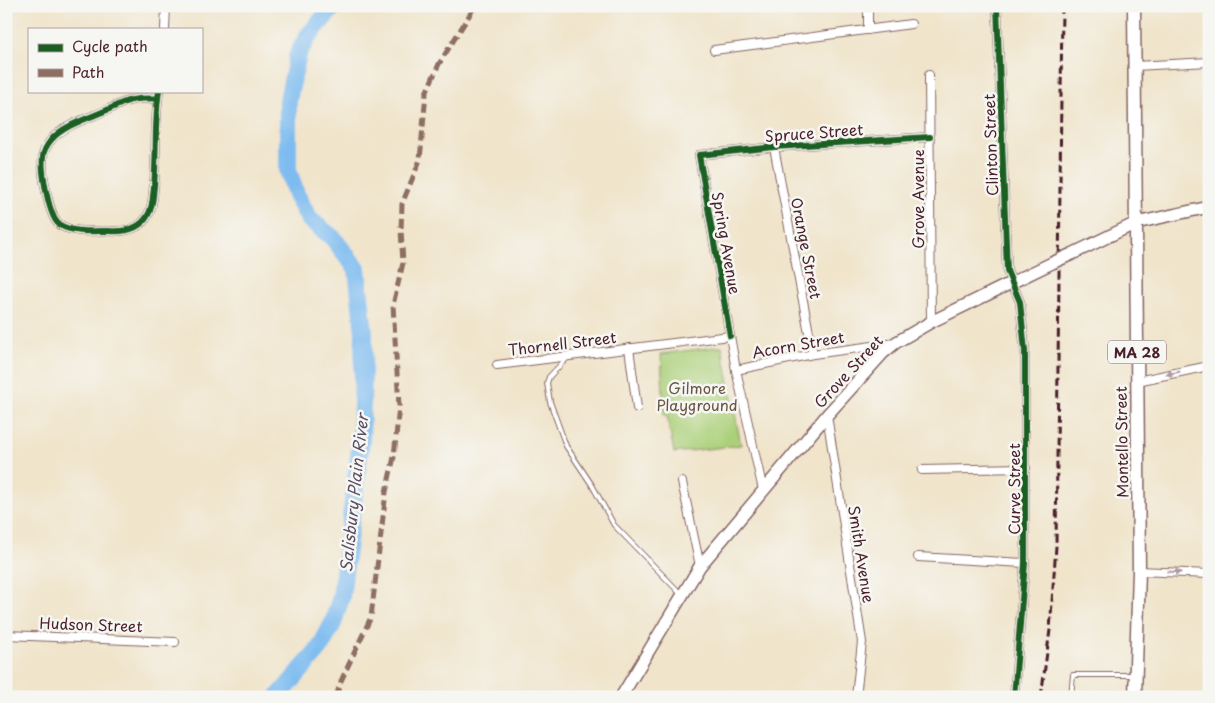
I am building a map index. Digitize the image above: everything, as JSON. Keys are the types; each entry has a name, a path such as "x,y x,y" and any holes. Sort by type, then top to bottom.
{"main road":[{"name":"Montello Street","path":"1134,6 1139,571 1135,697"},
{"name":"Grove Street","path":"621,697 700,566 827,416 883,353 895,343 931,322 1136,223 1209,207"}],"street":[{"path":"165,28 166,6"},
{"path":"868,6 868,30"},
{"name":"Clinton Street","path":"998,6 1007,271 1012,282"},
{"path":"714,50 911,24"},
{"path":"1135,66 1209,62"},
{"name":"Grove Avenue","path":"929,75 931,322"},
{"path":"158,95 155,171 152,202 146,219 138,227 127,231 82,230 58,224 47,195 43,155 48,145 56,136 80,121 129,100 158,95"},
{"name":"Spruce Street","path":"699,155 774,146 930,136"},
{"name":"Orange Street","path":"774,146 813,354"},
{"name":"Spring Avenue","path":"699,155 736,370 763,490"},
{"name":"Curve Street","path":"1012,282 1020,302 1025,351 1026,468 1025,563 1014,697"},
{"path":"637,408 630,348 730,336"},
{"name":"Acorn Street","path":"736,370 813,354 895,343"},
{"name":"Thornell Street","path":"497,365 630,348"},
{"path":"1137,381 1209,366"},
{"name":"Smith Avenue","path":"827,416 862,642 856,697"},
{"path":"922,470 1026,468"},
{"path":"682,482 700,566"},
{"path":"918,557 1025,563"},
{"path":"1139,571 1209,574"},
{"name":"Hudson Street","path":"6,635 174,642"}],"lane":[{"path":"569,356 549,377 547,383 550,402 566,446 592,485 614,525 682,595"},
{"path":"1071,697 1073,675 1136,676"}],"green space":[{"name":"Gilmore Playground","path":"722,346 741,445 674,453 667,416 664,416 661,354"}],"waterway":[{"name":"Salisbury Plain River","path":"278,697 320,648 333,623 341,597 361,440 364,333 357,269 333,238 309,219 296,194 288,170 288,100 298,54 308,36 334,6"}],"railway":[{"path":"1041,697 1050,630 1056,546 1062,6"}],"marked path":[{"path":"336,697 341,681 371,617 386,492 394,457 399,406 393,305 403,263 402,204 420,160 426,93 439,64 475,6"}],"cycle path":[{"path":"997,6 1007,271 1020,302 1025,351 1025,563 1014,697"},
{"path":"158,98 135,99 123,103 70,126 56,135 50,142 43,155 43,172 52,214 60,225 77,230 120,231 136,227 145,220 150,212 153,197 159,92"},
{"path":"730,336 699,155 774,147 930,137"}]}
